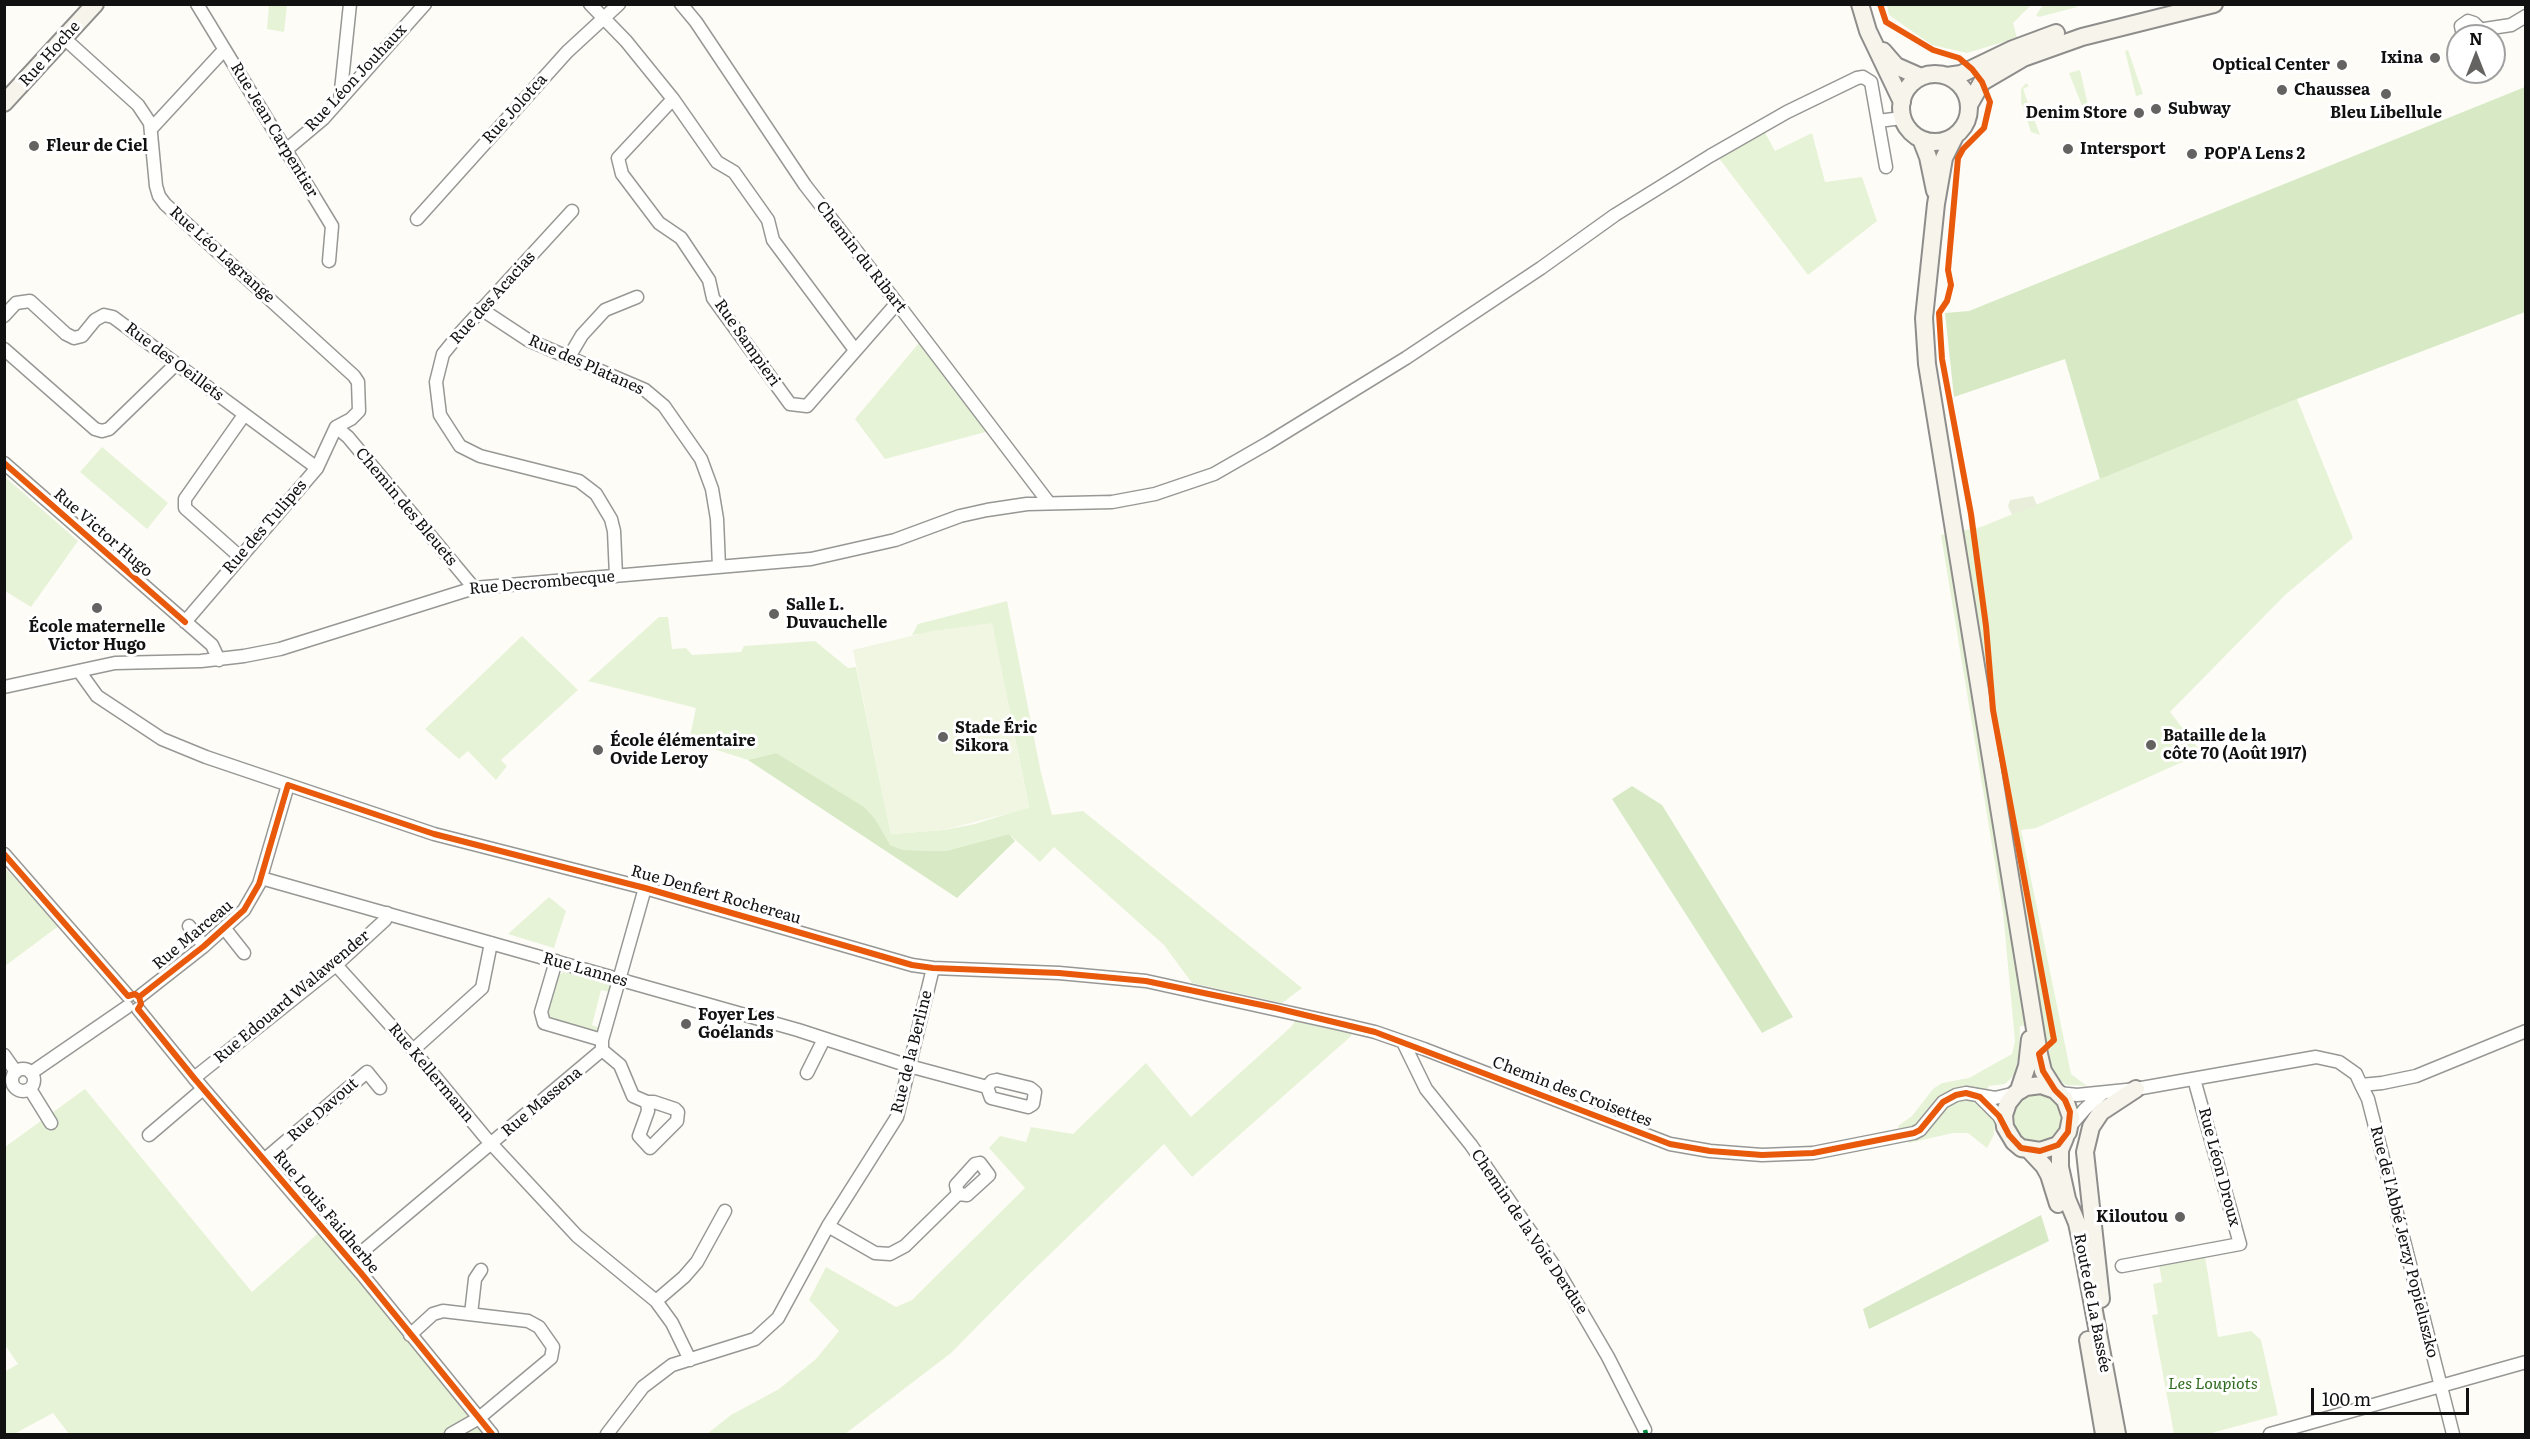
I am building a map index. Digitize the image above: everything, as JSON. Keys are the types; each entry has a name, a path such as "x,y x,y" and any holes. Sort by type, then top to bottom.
{"main road":[{"name":"Rue Hoche","path":"4,103 95,4"},
{"path":"1860,4 1868,31 1913,134 1921,140 1939,142 1955,136"},
{"path":"1902,110 1905,92 1921,77 1961,74 2013,49 2061,31 2171,4"},
{"path":"2033,1017 2027,1066 2017,1092 2005,1108 2005,1127 2014,1142 2030,1151 2049,1149 2067,1132 2069,1108 2043,1071 1926,364 1924,318 1936,204 1944,158 1955,136 1966,123 1969,105 1982,82 2003,68 2023,58 2082,37 2214,4"},
{"path":"1868,31 1896,66 1921,77"},
{"path":"1947,76 1961,86 1969,105"},
{"path":"1921,140 1928,157 1936,204"},
{"path":"2017,1092 2041,1085 2057,1091"},
{"path":"2096,1320 2102,1294 2085,1152 2091,1127 2101,1112 2136,1089"},
{"name":"Route de La Bassée","path":"2067,1132 2060,1150 2060,1167 2067,1199 2077,1223 2117,1434"},
{"name":"Route de La Bassée","path":"2030,1151 2049,1175 2071,1243 2104,1434"}],"street":[{"name":"Rue Jean Carpentier","path":"197,4 332,226 329,261"},
{"path":"340,100 350,4"},
{"name":"Rue Léon Jouhaux","path":"286,150 340,100 424,4"},
{"path":"590,4 626,41 673,99 717,162 734,172 768,220 773,240 855,350"},
{"name":"Rue Jolotca","path":"417,219 567,52 619,4"},
{"name":"Chemin du Ribart","path":"681,4 696,22 805,185 1049,503"},
{"path":"2506,26 2525,16"},
{"name":"Rue Léo Lagrange","path":"65,39 138,105 150,123 156,186 165,204 354,376 360,393 359,411 351,419 336,427"},
{"path":"151,129 224,50"},
{"name":"Rue Decrombecque","path":"4,687 135,661 219,660 280,649 429,600 474,588 811,559 843,554 895,540 960,516 987,510 1049,503 1112,502 1155,494 1214,474 1406,358 1541,268 1615,215 1710,156 1766,125 1863,77 1871,82 1878,121"},
{"name":"Rue Sampieri","path":"673,99 618,158 622,174 659,223 681,238 710,280 713,298 790,404 807,406 897,303"},
{"path":"1886,166 1878,121 1902,110"},
{"name":"Rue des Acacias","path":"572,211 481,309 443,354 436,382 440,415 460,446 480,456 579,481 596,494 611,519 614,531 616,576"},
{"path":"569,357 582,335 605,310 637,297"},
{"name":"Rue des Oeillets","path":"4,316 16,303 30,301 66,334 74,338 82,336 95,320 104,315 113,317 317,468"},
{"name":"Rue des Platanes","path":"481,309 528,340 645,390 664,406 701,459 712,489 717,519 719,567"},
{"path":"4,349 95,429 102,431 109,429 176,364"},
{"path":"239,556 185,508 185,499 244,415"},
{"name":"Rue des Tulipes","path":"185,622 239,556 317,468 336,427"},
{"name":"Chemin des Bleuets","path":"336,427 348,437 474,588"},
{"name":"Rue Victor Hugo","path":"4,463 212,645 219,660"},
{"name":"Rue Denfert Rochereau","path":"78,671 97,696 162,740 434,834 645,888 884,958 933,968 1146,981"},
{"name":"Rue Marceau","path":"32,1073 133,1002 204,946 244,910 261,878 288,785"},
{"name":"Rue Louis Faidherbe","path":"4,854 133,1002 203,1089 351,1261 492,1434"},
{"name":"Rue Lannes","path":"261,878 556,961 987,1088"},
{"path":"602,1045 645,888"},
{"name":"Rue Edouard Walawender","path":"194,1078 336,965 385,920 387,913"},
{"name":"Rue Marceau","path":"189,926 204,946"},
{"name":"Rue Marceau","path":"225,928 244,953"},
{"path":"413,1050 482,988 491,943"},
{"path":"556,961 541,1012 544,1023 602,1045 620,1065 633,1096 647,1102"},
{"name":"Rue Kellermann","path":"336,965 413,1050 491,1143 591,1250 638,1284 656,1301 672,1323 690,1360"},
{"name":"Rue de la Berline","path":"607,1434 643,1387 672,1365 755,1339 774,1323 790,1298 828,1226 897,1118 933,968"},
{"name":"Chemin des Croisettes","path":"1146,981 1295,1012 1375,1032 1670,1144 1710,1151 1762,1155 1813,1153 1900,1138 1920,1130 1943,1102 1950,1098 1966,1093 1995,1098 2017,1092"},
{"path":"2057,1091 2069,1095 2136,1089 2316,1057 2339,1062 2356,1074 2361,1085 2416,1076 2526,1031"},
{"path":"807,1073 824,1039"},
{"name":"Chemin de la Voie Derdue","path":"1403,1042 1426,1089 1471,1145 1559,1273 1608,1357 1645,1430"},
{"name":"Rue Massena","path":"351,1261 491,1143 602,1045"},
{"path":"4,1055 16,1072"},
{"path":"22,1069 32,1073 34,1080 30,1089 9,1090 16,1072 22,1069"},
{"name":"Rue Davout","path":"264,1160 367,1072 380,1088"},
{"name":"Rue Léon Droux","path":"2122,1266 2240,1244 2194,1079"},
{"name":"Rue de l'Abbé Jerzy Popieluszko","path":"2361,1085 2368,1099 2454,1434"},
{"path":"30,1089 51,1123"},
{"path":"149,1135 203,1089"},
{"path":"2067,1132 2085,1109 2103,1093"},
{"path":"1980,1097 1999,1116 2005,1127"},
{"path":"828,1226 874,1253 890,1254 905,1246 958,1194"},
{"path":"656,1301 684,1277 697,1262 725,1211"},
{"path":"471,1314 475,1279 482,1270"},
{"path":"410,1335 433,1314 443,1311 528,1321 539,1327 553,1347 551,1358 479,1418 451,1434"},
{"path":"2270,1434 2526,1362"}],"green space":[{"path":"1887,4 2031,5 2013,23 2017,38 1967,53 1932,45 1889,15"},
{"path":"269,5 287,5 284,32 267,29"},
{"path":"2043,5 2075,5 2077,7 2039,17 2036,15"},
{"path":"2128,50 2143,94 2136,96 2125,51"},
{"path":"2080,70 2090,114 2086,116 2069,73"},
{"path":"2026,83 2029,86 2023,89 2040,135 2031,132 2021,102 2021,89"},
{"path":"2525,87 2525,312 2297,399 2100,479 2065,359 1954,397 1945,313 1969,311"},
{"path":"1764,131 1775,151 1812,133 1825,182 1862,177 1877,221 1808,275 1718,157"},
{"path":"924,337 993,430 885,459 855,419"},
{"path":"2297,399 2353,538 2285,595 2170,712 2202,753 2036,828 2021,830 2071,1074 2087,1086 2066,1085 2056,1077 2045,1057 2041,1024 2020,1026 2019,1055 2014,1075 2005,1084 1989,1086 1980,1108 1995,1121 1994,1135 1987,1148 1968,1133 1953,1133 1909,1143 1898,1126 1912,1116 1933,1089 1942,1083 1969,1078 2012,1054 2015,1041 2003,912 1941,535 1981,527"},
{"path":"102,447 168,503 147,529 80,472"},
{"path":"4,476 78,541 31,607 5,591"},
{"path":"2033,496 2037,505 2012,515 2008,506 2010,500"},
{"path":"1007,601 1041,773 1052,815 1083,811 1302,988 1282,1003 1192,983 1164,945 1054,847 1040,862 1009,834 946,851 903,850 890,845 803,771 776,753 748,760 689,741 696,708 588,681 659,617 668,617 672,649 686,648 692,655 741,652 744,646 815,641 848,668 856,667 891,834 943,830 975,824 1029,807 992,624 912,635 918,624"},
{"name":"Stade Éric Sikora","path":"992,623 1029,808 943,830 891,834 853,650 932,631"},
{"path":"522,636 578,690 501,760 507,766 496,780 468,751 459,759 425,729"},
{"path":"776,753 864,807 875,819 890,845 903,850 946,851 1009,834 1015,841 957,898 748,760"},
{"path":"1632,786 1662,805 1793,1017 1762,1033 1612,799"},
{"path":"4,867 60,925 5,966 4,966"},
{"path":"549,897 566,911 554,948 508,934"},
{"path":"566,971 607,981 611,988 610,992 601,990 592,1025 601,1028 592,1033 551,1021 546,1013 558,975"},
{"path":"1300,1014 1357,1028 1350,1037 1192,1177 1164,1144 951,1353 845,1434 707,1434 731,1415 779,1389 816,1359 839,1331 809,1300 826,1267 896,1307 912,1300 1025,1188 989,1148 1000,1136 1026,1142 1031,1127 1073,1134 1146,1063 1191,1117 1291,1027"},
{"path":"85,1089 252,1292 323,1229 491,1434 69,1434 53,1413 14,1434 5,1434 4,1372 18,1364 5,1345 5,1147"},
{"path":"2032,1092 2042,1092 2056,1099 2063,1118 2056,1137 2042,1144 2032,1144 2022,1140 2015,1133 2011,1123 2011,1113 2015,1103 2022,1096"},
{"path":"2041,1215 2049,1241 1869,1329 1863,1309"},
{"name":"Les Loupiots","path":"2205,1256 2218,1337 2251,1331 2261,1340 2278,1415 2208,1434 2174,1434 2152,1315 2158,1314 2153,1284 2162,1282 2159,1264"}],"marked path":[{"path":"1645,1430 1646,1434"}],"cycle path":[{"path":"139,997 204,946 244,910 259,884 288,785 434,834 645,888 912,965 933,968 1059,973 1146,981 1276,1008 1375,1032 1670,1144 1710,1151 1762,1155 1813,1153 1914,1133 1920,1130 1943,1102 1966,1093 1980,1097 1999,1116 2009,1135 2021,1148 2040,1151 2058,1145 2068,1132 2070,1112 2065,1100 2055,1090 2043,1071 2039,1054 2054,1040 1993,710 1986,626 1971,514 1942,359 1939,313 1947,301 1951,285 1948,270 1958,158 1963,149 1984,128 1990,102 1982,82 1972,69 1959,58 1933,50 1886,22 1880,4"},
{"path":"4,463 185,622"},
{"path":"4,854 128,996 135,994 139,997"},
{"path":"139,997 141,1004 138,1009 361,1273 492,1434"}],"place":[{"name":"Ixina","path":"2435,58"},
{"name":"Optical Center","path":"2342,65"},
{"name":"Chaussea","path":"2282,90"},
{"name":"Bleu Libellule","path":"2386,94"},
{"name":"Subway","path":"2156,109"},
{"name":"Denim Store","path":"2139,113"},
{"name":"Fleur de Ciel","path":"34,146"},
{"name":"Intersport","path":"2068,149"},
{"name":"POP'A Lens 2","path":"2192,154"},
{"name":"École maternelle Victor Hugo","path":"97,608"},
{"name":"Salle L. Duvauchelle","path":"774,614"},
{"name":"Stade Éric Sikora","path":"943,737"},
{"name":"Bataille de la côte 70 (Août 1917)","path":"2151,745"},
{"name":"École élémentaire Ovide Leroy","path":"598,750"},
{"name":"Foyer Les Goélands","path":"686,1024"},
{"name":"Kiloutou","path":"2180,1217"}]}
